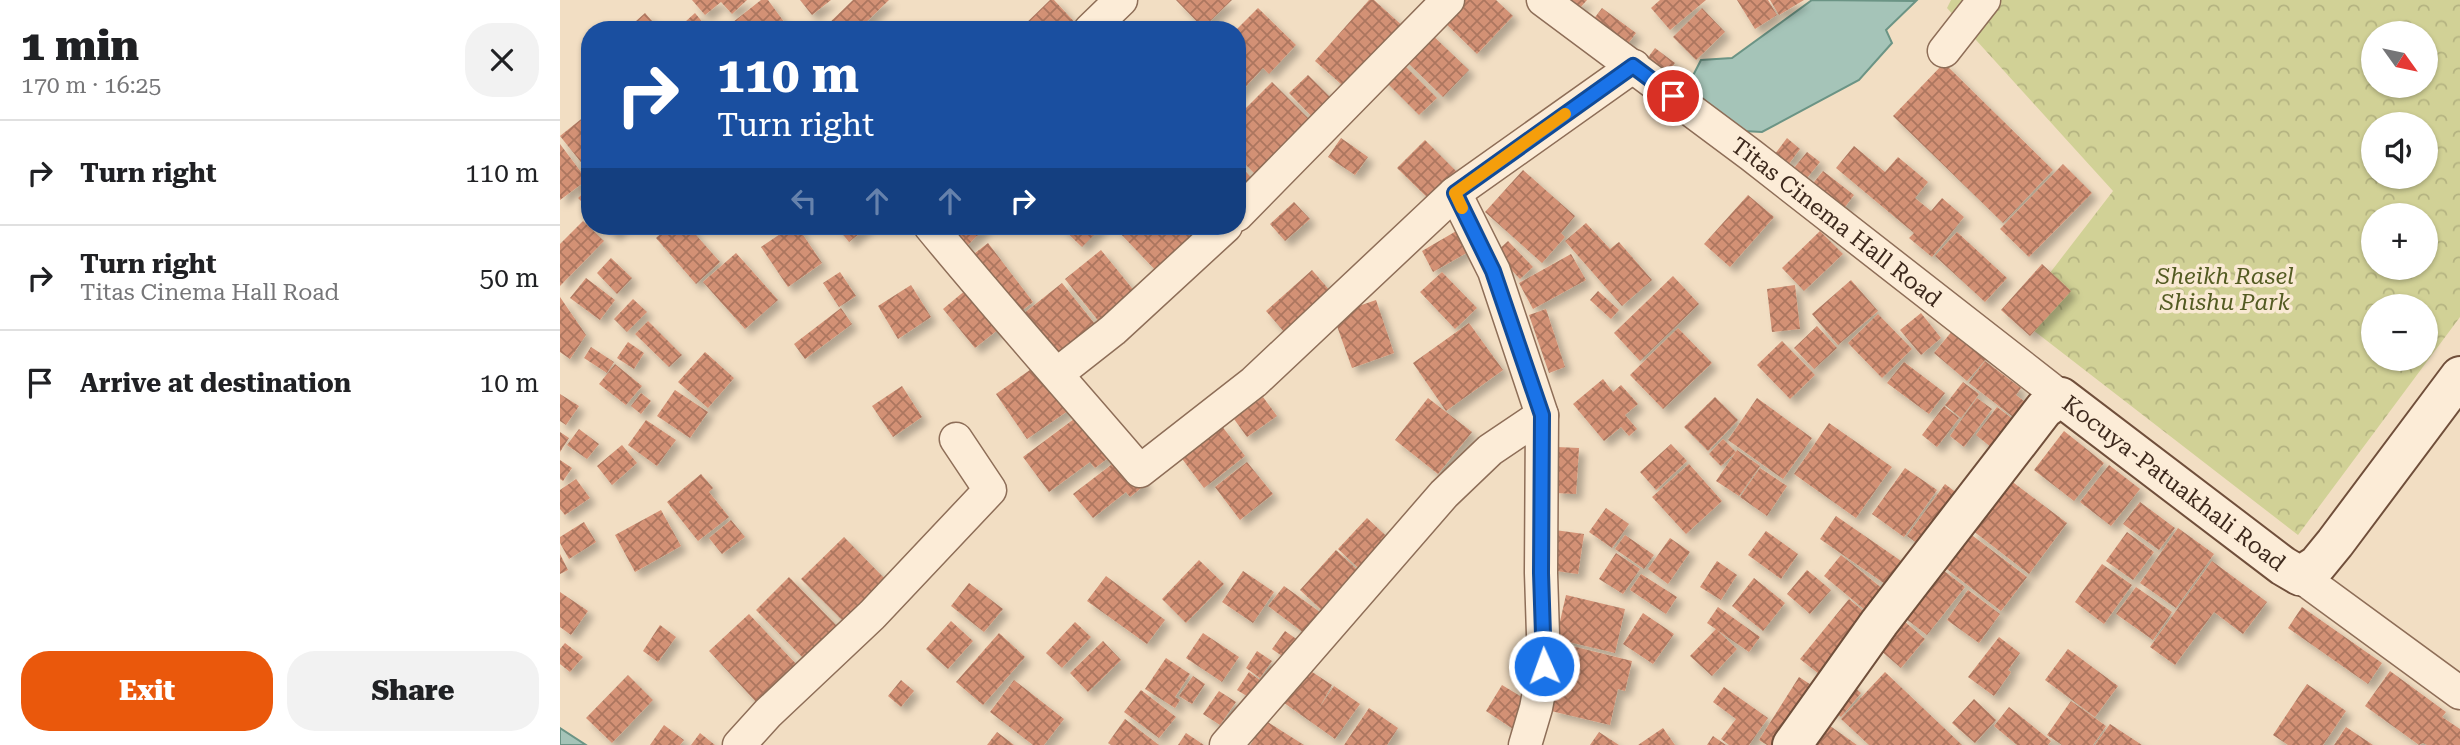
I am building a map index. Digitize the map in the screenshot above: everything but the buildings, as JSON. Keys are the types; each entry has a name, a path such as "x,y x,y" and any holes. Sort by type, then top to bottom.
{"main road":[{"name":"Kocuya-Patuakhali Road","path":"1792,745 1879,622 2044,409 2061,397 2283,566 2300,576 2317,565 2335,543 2460,376"}],"street":[{"path":"1099,21 1121,0"},
{"path":"1246,206 1448,0"},
{"name":"Titas Cinema Hall Road","path":"1543,0 1633,66 2061,397"},
{"path":"1944,51 1984,0"},
{"path":"937,235 1140,471 1254,382 1455,193 1633,66"},
{"path":"1455,193 1493,271 1542,415 1541,573 1544,666 1525,745"},
{"path":"1057,374 1113,330 1216,235"},
{"path":"1226,745 1444,494 1490,450 1542,415"},
{"path":"739,745 768,713 872,615 990,490 956,439"},
{"path":"2300,576 2460,693"}],"green space":[{"name":"Sheikh Rasel Shishu Park","path":"1951,0 2460,0 2460,317 2438,347 2438,294 2361,294 2361,371 2420,371 2298,535 2016,317 2113,191 1947,8"}],"shaded area":[{"path":"1812,0 1916,1 1886,30 1892,43 1859,80 1762,132 1744,131 1684,93 1701,60 1732,58"},
{"path":"560,728 586,745 560,745"}],"slow traffic":[{"path":"1462,208 1455,193 1565,114"}],"route":[{"path":"1544,666 1541,573 1542,415 1493,271 1455,193 1633,66 1673,96"}]}
